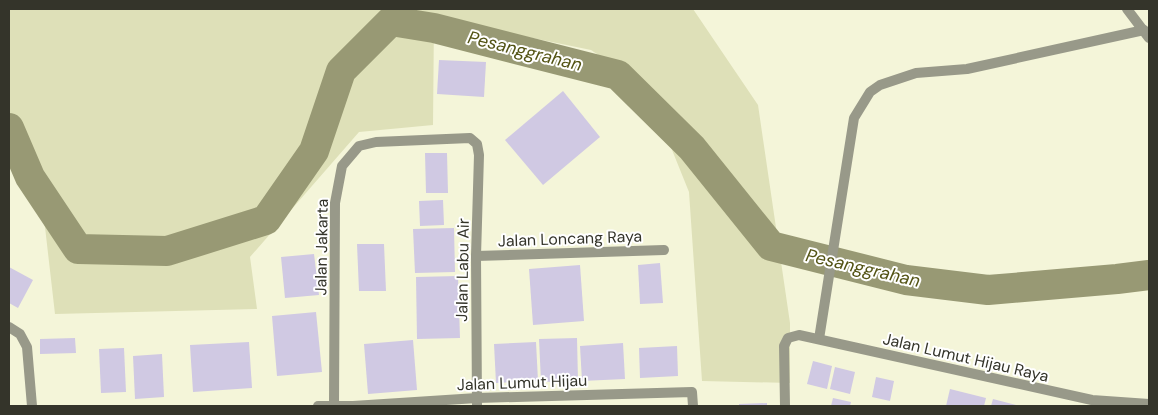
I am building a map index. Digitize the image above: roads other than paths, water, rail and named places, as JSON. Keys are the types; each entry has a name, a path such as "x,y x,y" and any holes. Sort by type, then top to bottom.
{"street":[{"path":"819,339 854,118 870,92 880,85 916,73 966,69 1146,34 1127,9"},
{"name":"Jalan Jakarta","path":"334,406 335,203 342,166 360,146 376,142 454,137 470,138"},
{"name":"Jalan Labu Air","path":"470,138 477,144 479,155 476,256 477,402"},
{"name":"Jalan Loncang Raya","path":"476,256 664,250"},
{"path":"9,326 20,334 27,346 32,406"},
{"name":"Jalan Lumut Hijau Raya","path":"784,406 784,346 788,338 795,335 1092,403 1149,404"},
{"name":"Jalan Lumut Hijau","path":"318,406 477,402 692,392 693,406"}],"waterway":[{"name":"Pesanggrahan","path":"9,128 30,177 78,249 167,251 266,220 314,151 341,71 391,21 434,28 618,75 692,148 771,246 906,280 988,290 1149,275"}]}
